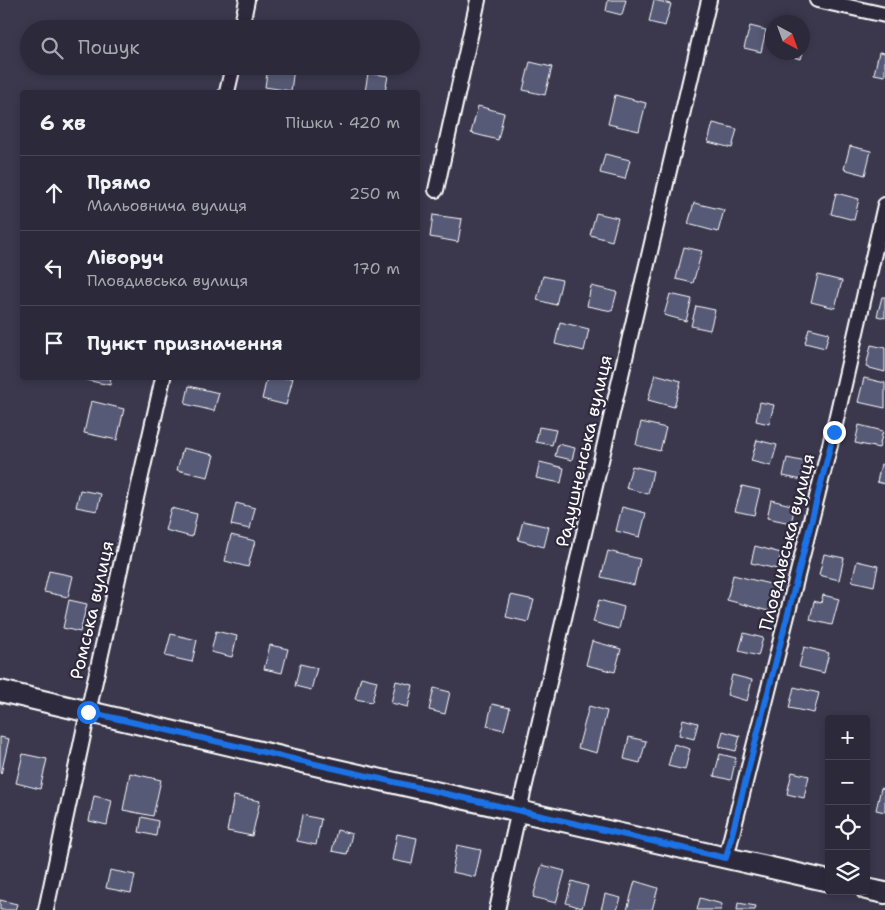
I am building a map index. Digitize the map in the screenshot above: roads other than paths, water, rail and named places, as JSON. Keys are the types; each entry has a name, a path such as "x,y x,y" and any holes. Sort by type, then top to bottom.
{"street":[{"path":"243,20 247,0"},
{"path":"436,190 478,0"},
{"name":"Радушненська вулиця","path":"497,910 710,0"},
{"path":"818,0 885,15"},
{"path":"227,90 230,75"},
{"name":"Пловдивська вулиця","path":"726,858 834,432 885,205"},
{"name":"Ромська вулиця","path":"46,910 88,712 163,380"},
{"path":"0,691 324,767 825,880"},
{"path":"870,890 885,893"}]}
